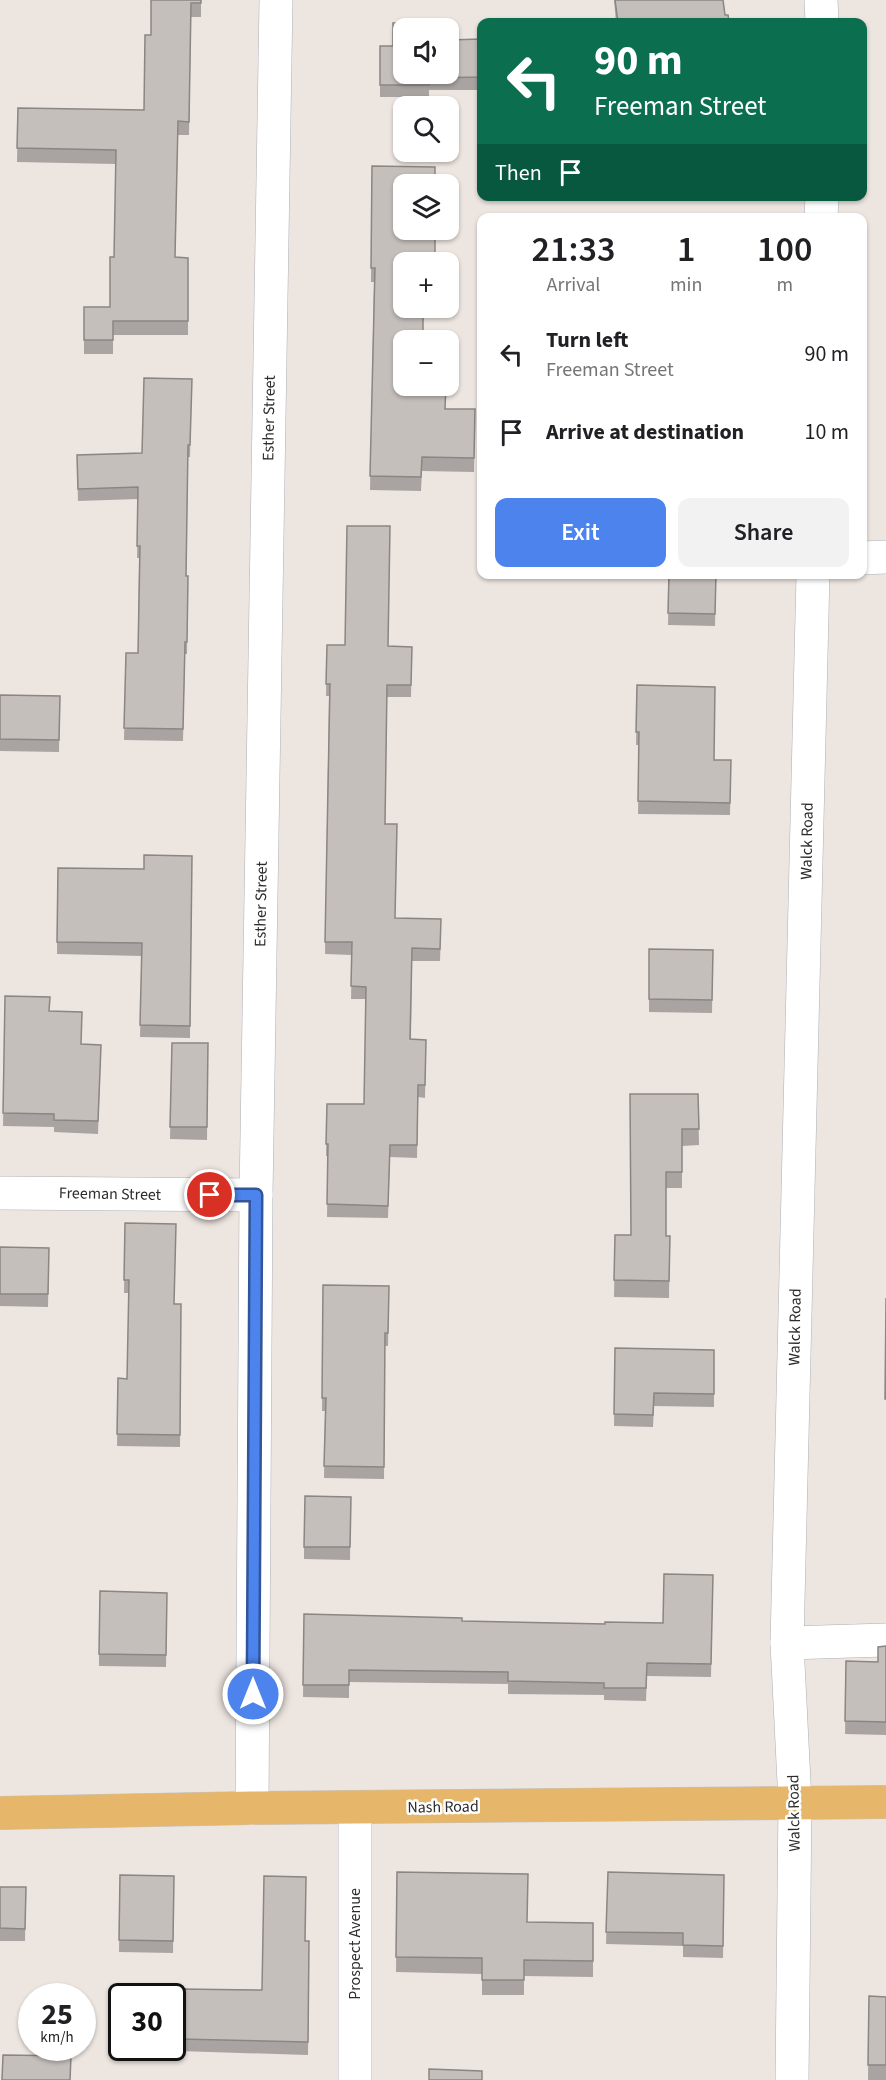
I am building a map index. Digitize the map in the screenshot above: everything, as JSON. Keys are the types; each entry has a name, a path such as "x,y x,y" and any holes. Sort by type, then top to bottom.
{"main road":[{"name":"Nash Road","path":"0,1813 252,1808 886,1802"}],"street":[{"name":"Esther Street","path":"252,1808 256,1195 276,0"},
{"path":"821,0 822,18"},
{"path":"867,558 886,557"},
{"name":"Walck Road","path":"792,2080 795,1802 788,1643 813,579"},
{"name":"Freeman Street","path":"0,1193 256,1195"},
{"path":"788,1643 886,1640"},
{"name":"Prospect Avenue","path":"355,1808 355,2080"}],"building":[{"path":"151,0 201,0 201,3 191,3 189,122 178,121 175,257 188,258 188,321 113,321 113,340 84,340 84,307 110,307 110,257 114,257 116,150 17,148 18,108 144,110 145,35 151,35"},
{"path":"615,0 723,0 725,15 728,15 728,18 617,18"},
{"path":"477,39 477,77 459,77 459,40"},
{"path":"380,46 393,46 393,84 429,85 380,85"},
{"path":"372,166 435,167 435,174 393,174 393,240 435,240 435,252 393,252 393,318 423,318 423,330 393,330 393,396 446,396 445,409 475,409 474,458 422,457 421,477 370,476 375,268 371,268"},
{"path":"144,378 192,379 190,445 188,445 187,642 185,642 183,729 124,728 126,653 138,653 140,546 137,546 138,487 78,489 77,455 142,453"},
{"path":"347,526 390,526 388,646 412,647 411,685 387,685 385,824 397,824 395,918 441,919 440,949 412,948 410,1039 426,1040 425,1085 418,1085 417,1145 390,1145 388,1206 327,1204 327,1104 364,1104 366,987 351,986 352,942 325,942 330,684 326,684 327,645 345,645"},
{"path":"669,579 716,579 715,614 668,613"},
{"path":"637,685 715,687 714,760 731,760 730,803 638,801"},
{"path":"0,695 60,696 59,740 0,739"},
{"path":"144,855 192,856 190,1026 140,1025 142,943 57,942 58,868 144,869"},
{"path":"649,949 713,950 712,1000 649,999"},
{"path":"5,996 50,997 49,1011 82,1012 81,1044 101,1045 98,1121 54,1120 54,1114 3,1113"},
{"path":"172,1043 208,1043 207,1127 170,1127"},
{"path":"630,1094 698,1094 699,1129 682,1129 682,1172 666,1172 666,1236 670,1236 669,1281 614,1280 615,1235 631,1235"},
{"path":"125,1223 176,1224 174,1304 181,1304 180,1435 117,1434 118,1378 127,1379 129,1280 124,1280"},
{"path":"0,1247 49,1248 48,1294 0,1294"},
{"path":"323,1285 389,1286 388,1333 385,1333 384,1467 324,1466 326,1398 322,1398"},
{"path":"886,1298 886,1399 885,1399"},
{"path":"615,1348 714,1350 714,1394 654,1393 653,1415 614,1414"},
{"path":"305,1496 351,1497 350,1547 304,1547"},
{"path":"664,1574 713,1575 711,1664 647,1663 646,1688 604,1688 604,1683 508,1681 508,1672 349,1670 349,1685 303,1685 304,1614 462,1618 462,1621 663,1623"},
{"path":"100,1591 167,1593 166,1655 99,1654"},
{"path":"886,1646 886,1722 845,1721 846,1661 878,1662 878,1647"},
{"path":"397,1872 528,1874 527,1922 593,1923 593,1961 524,1960 524,1980 482,1980 482,1958 396,1957"},
{"path":"608,1872 724,1875 723,1946 683,1945 683,1933 606,1932"},
{"path":"120,1875 174,1876 173,1941 119,1940"},
{"path":"264,1876 306,1877 305,1941 309,1941 308,2042 186,2039 186,1989 262,1990"},
{"path":"0,1887 26,1887 25,1929 0,1928"},
{"path":"869,1996 886,1997 886,2065 868,2065"},
{"path":"3,2055 18,2055 18,2061 71,2061 70,2080 2,2080"},
{"path":"429,2069 482,2071 482,2080 429,2080"}],"route":[{"path":"210,1195 256,1195 253,1694"}]}
